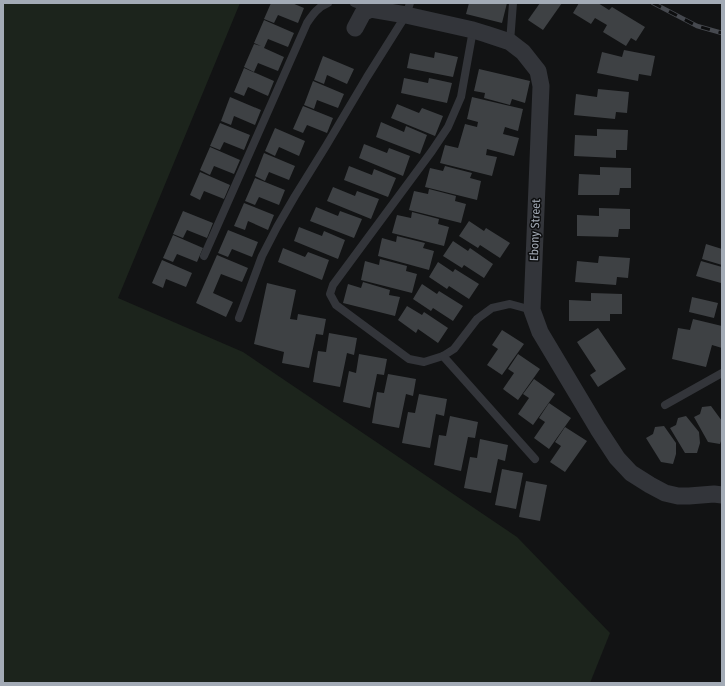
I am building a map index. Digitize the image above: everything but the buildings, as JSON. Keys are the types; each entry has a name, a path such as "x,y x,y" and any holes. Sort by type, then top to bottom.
{"street":[{"name":"Ebony Street","path":"371,9 408,9 510,42 523,52 538,71 540,86 532,310 540,332 598,429 617,458 631,473 650,486 665,493 678,496 719,493"},
{"path":"355,28 363,13 371,9"}],"lane":[{"path":"204,256 307,23 314,12 324,4 328,3"},
{"path":"354,3 371,9"},
{"path":"510,42 513,3"},
{"path":"239,318 262,256 277,227 408,9"},
{"path":"473,30 460,97 448,128 333,285 330,294 336,305 409,359 424,362 443,356 454,349 478,319 492,308 510,304 532,310"},
{"path":"443,356 535,459"},
{"path":"666,405 722,374"}],"shaded area":[{"path":"3,3 240,3 118,298 243,352 517,537 610,633 590,683 3,683"}],"railway":[{"path":"653,3 697,26 722,33"}]}
